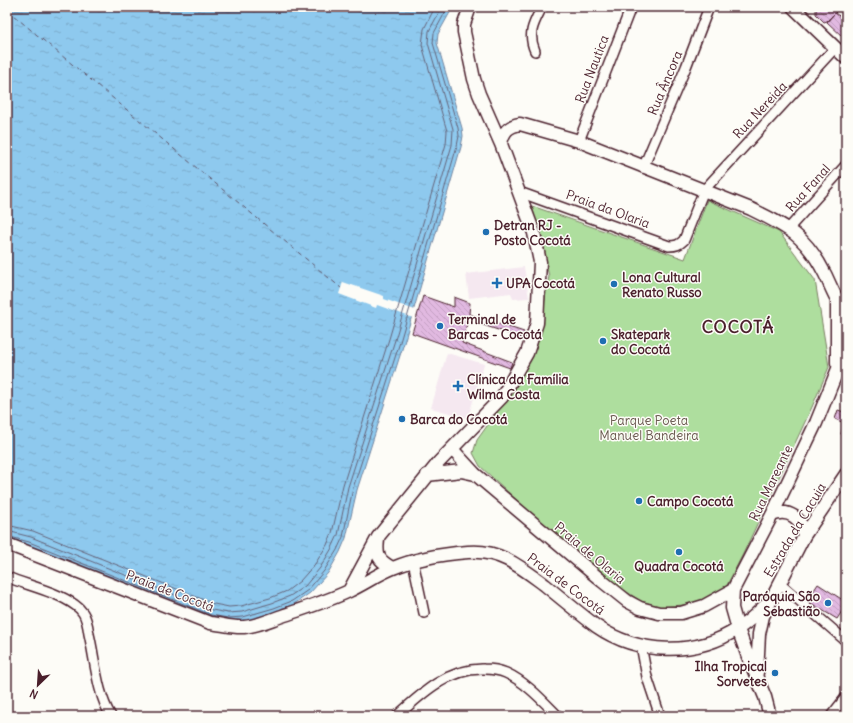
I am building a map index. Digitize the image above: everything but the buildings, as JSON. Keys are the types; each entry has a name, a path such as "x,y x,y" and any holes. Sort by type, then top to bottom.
{"street":[{"path":"360,580 378,536 427,476 502,397 527,353 537,323 540,262 534,233 501,144 479,94 466,45 464,24 470,7"},
{"path":"535,50 531,42 531,29 542,7"},
{"name":"Rua Nautica","path":"578,141 630,7"},
{"name":"Rua Âncora","path":"643,168 686,67 709,7"},
{"path":"793,7 846,58"},
{"name":"Rua Nereida","path":"704,190 835,48"},
{"path":"501,144 505,131 514,125 520,124 578,141 643,168 704,190 750,209 789,228 808,246 817,258 837,298 846,311"},
{"name":"Rua Fanal","path":"789,228 846,165"},
{"name":"Praia da Olaria","path":"519,192 632,234 669,246 676,246 684,240 704,190"},
{"path":"837,298 838,368"},
{"name":"Rua Mareante","path":"770,716 765,697 738,629 732,608 733,590 772,515 816,423 846,349"},
{"name":"Praia de Olaria","path":"452,449 475,474 602,581 627,601 640,608 659,613 681,613 704,606 733,590"},
{"path":"427,476 461,471 475,474"},
{"name":"Estrada da Cacuia","path":"757,676 760,624 769,602 804,536 846,474"},
{"path":"772,515 785,512 797,518 804,529 804,536"},
{"path":"378,536 376,549 378,556 381,562 392,568"},
{"name":"Praia de Cocotá","path":"7,544 210,623 243,627 259,624 349,591 360,580 413,561 434,556 470,552 488,553 521,566 597,626 624,640 646,646 664,649 685,649 708,644 738,629 769,602"},
{"path":"413,561 424,613"},
{"path":"7,577 62,597 74,604 84,614 92,644 98,681 111,716"},
{"path":"779,583 846,641"},
{"path":"646,646 647,677 660,716"},
{"path":"397,716 438,682 460,672 474,669 491,669 505,673 520,682 543,700 558,716"},
{"path":"831,716 846,697"}],"shaded area":[{"name":"UPA Cocotá","path":"524,267 529,298 513,299 511,293 469,298 466,274"},
{"name":"Clínica da Família Wilma Costa","path":"447,353 484,364 468,418 431,408"}],"green space":[{"name":"Parque Poeta Manuel Bandeira","path":"707,200 779,232 815,280 829,367 812,407 726,587 694,604 661,607 641,601 605,578 562,542 480,466 473,453 477,440 497,412 513,394 524,369 537,346 549,276 532,206 685,259"}],"water":[{"path":"7,7 453,7 438,34 437,43 462,128 463,136 461,147 404,343 357,490 346,538 328,573 310,593 294,604 275,612 243,622 228,622 210,619 27,545 7,539"}],"pier":[{"path":"343,282 384,296 384,299 415,310 413,318 377,305 376,308 339,294"}],"ferry route":[{"path":"7,10 341,288"}],"place":[{"name":"Detran RJ - Posto Cocotá","path":"486,232"},
{"name":"UPA Cocotá","path":"497,283"},
{"name":"Lona Cultural Renato Russo","path":"614,284"},
{"name":"Terminal de Barcas - Cocotá","path":"440,326"},
{"name":"Skatepark do Cocotá","path":"603,341"},
{"name":"Clínica da Família Wilma Costa","path":"458,386"},
{"name":"Barca do Cocotá","path":"402,419"},
{"name":"Campo Cocotá","path":"639,501"},
{"name":"Quadra Cocotá","path":"679,552"},
{"name":"Paróquia São Sebastião","path":"828,603"},
{"name":"Ilha Tropical Sorvetes","path":"775,673"}],"district":[{"name":"COCOTÁ","path":"738,327"}]}
